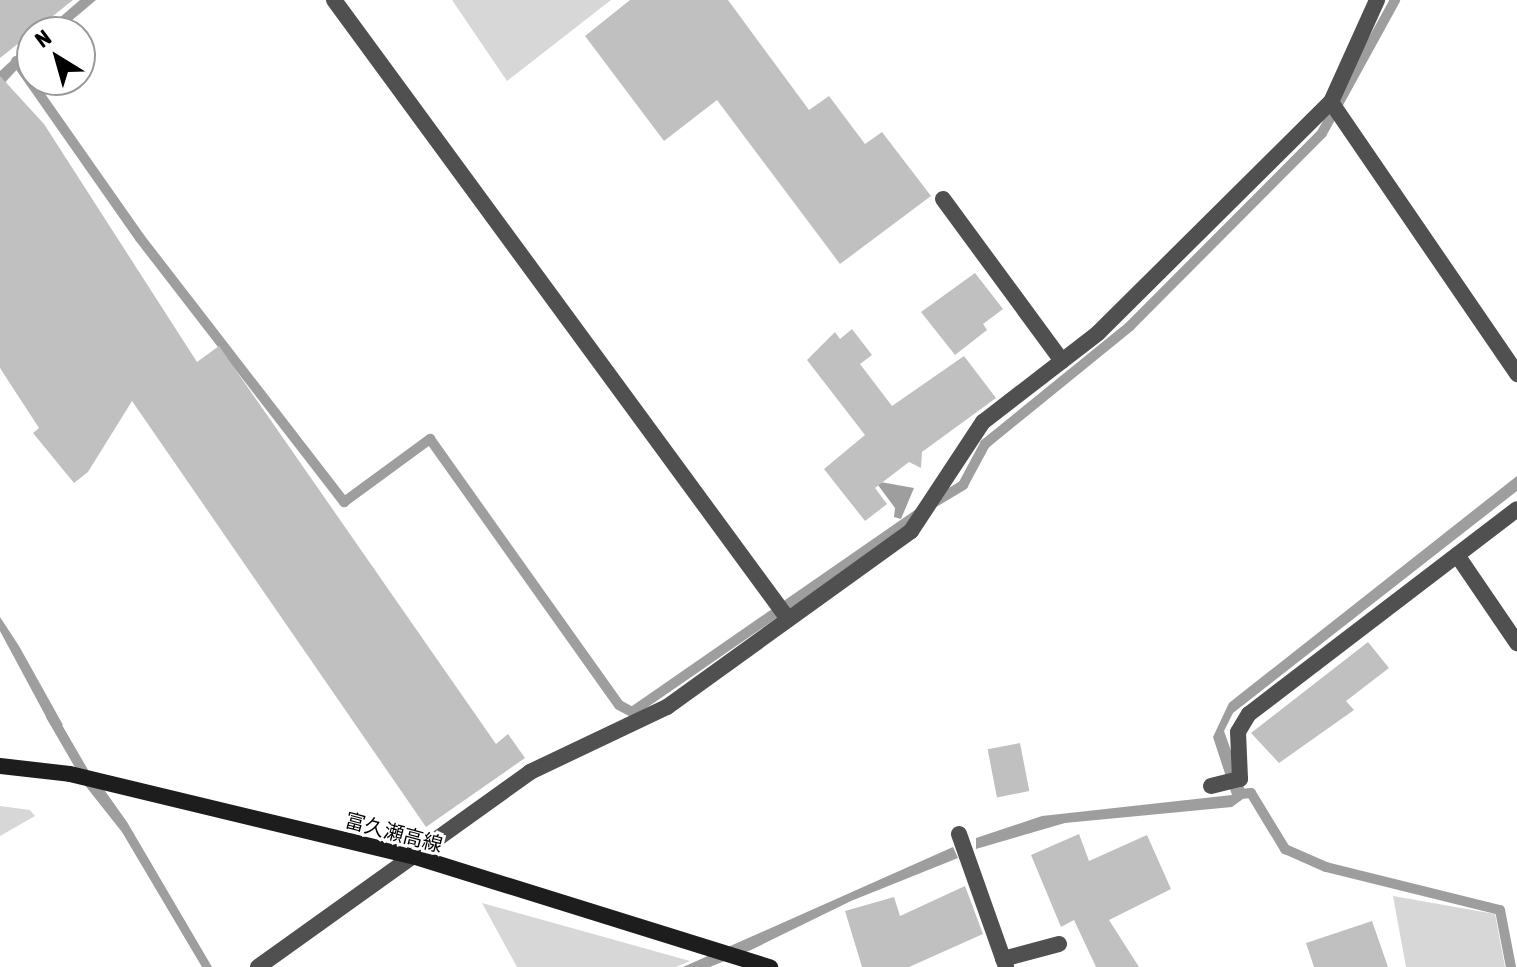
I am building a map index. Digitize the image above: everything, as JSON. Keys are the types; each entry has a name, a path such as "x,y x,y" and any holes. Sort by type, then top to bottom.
{"main road":[{"name":"富久瀬高線","path":"0,766 70,774 416,857 770,967"}],"street":[{"path":"334,0 788,619"},
{"path":"258,967 416,857 530,772 667,707 911,531 983,422 1098,333 1331,102 1377,0"},
{"path":"1331,102 1517,374"},
{"path":"943,199 1062,361"},
{"path":"1211,786 1240,779 1238,732 1249,714 1517,509"},
{"path":"1457,555 1517,643"},
{"path":"959,834 1005,963 1059,944"}],"shaded area":[{"path":"80,0 96,0 77,16 62,16"},
{"path":"452,0 611,0 507,81"},
{"path":"16,56 16,70 0,88 0,71"},
{"path":"1517,476 1517,491 1233,713 1224,731 1247,796 1232,807 1065,823 976,849 976,838 1042,816 1232,795 1213,737 1229,703"},
{"path":"875,481 914,488 901,519 894,517 895,508"},
{"path":"0,617 63,725 51,726 0,631"},
{"path":"93,774 127,822 212,967 202,967 122,832 84,784"},
{"path":"0,806 30,810 35,816 0,836"},
{"path":"953,847 958,858 851,901 710,967 683,967"},
{"path":"1393,896 1495,914 1505,967 1406,967"},
{"path":"482,903 690,961 676,967 517,967"}],"building":[{"path":"0,0 73,0 53,16 16,16 16,45 0,58"},
{"path":"630,0 728,0 809,110 829,96 865,144 882,132 931,196 840,264 717,100 664,141 585,36"},
{"path":"0,76 44,124 197,362 219,346 496,744 508,734 525,758 426,827 132,401 88,472 74,483 33,433 39,428 0,368"},
{"path":"975,273 1003,309 983,324 987,330 955,355 921,312"},
{"path":"852,329 872,355 860,364 892,406 964,356 996,398 922,452 921,468 909,462 875,488 887,504 865,521 824,469 865,435 807,360 835,332 840,339"},
{"path":"1368,642 1389,668 1346,701 1354,710 1279,763 1251,733"},
{"path":"1020,743 1029,791 997,797 988,749"},
{"path":"1079,834 1089,861 1147,835 1171,889 1109,920 1139,967 1096,967 1074,920 1061,927 1031,855"},
{"path":"965,886 983,934 909,967 862,967 845,911 894,897 900,916"},
{"path":"1372,921 1388,967 1314,967 1306,943"}],"waterway":[{"path":"935,502 963,485 985,444 1130,326 1322,133 1395,0"},
{"path":"41,96 140,238 344,502 430,439 619,705 632,712 919,513"},
{"path":"51,716 87,778"},
{"path":"1241,794 1251,793 1285,849 1326,867 1500,910 1511,967"}]}
